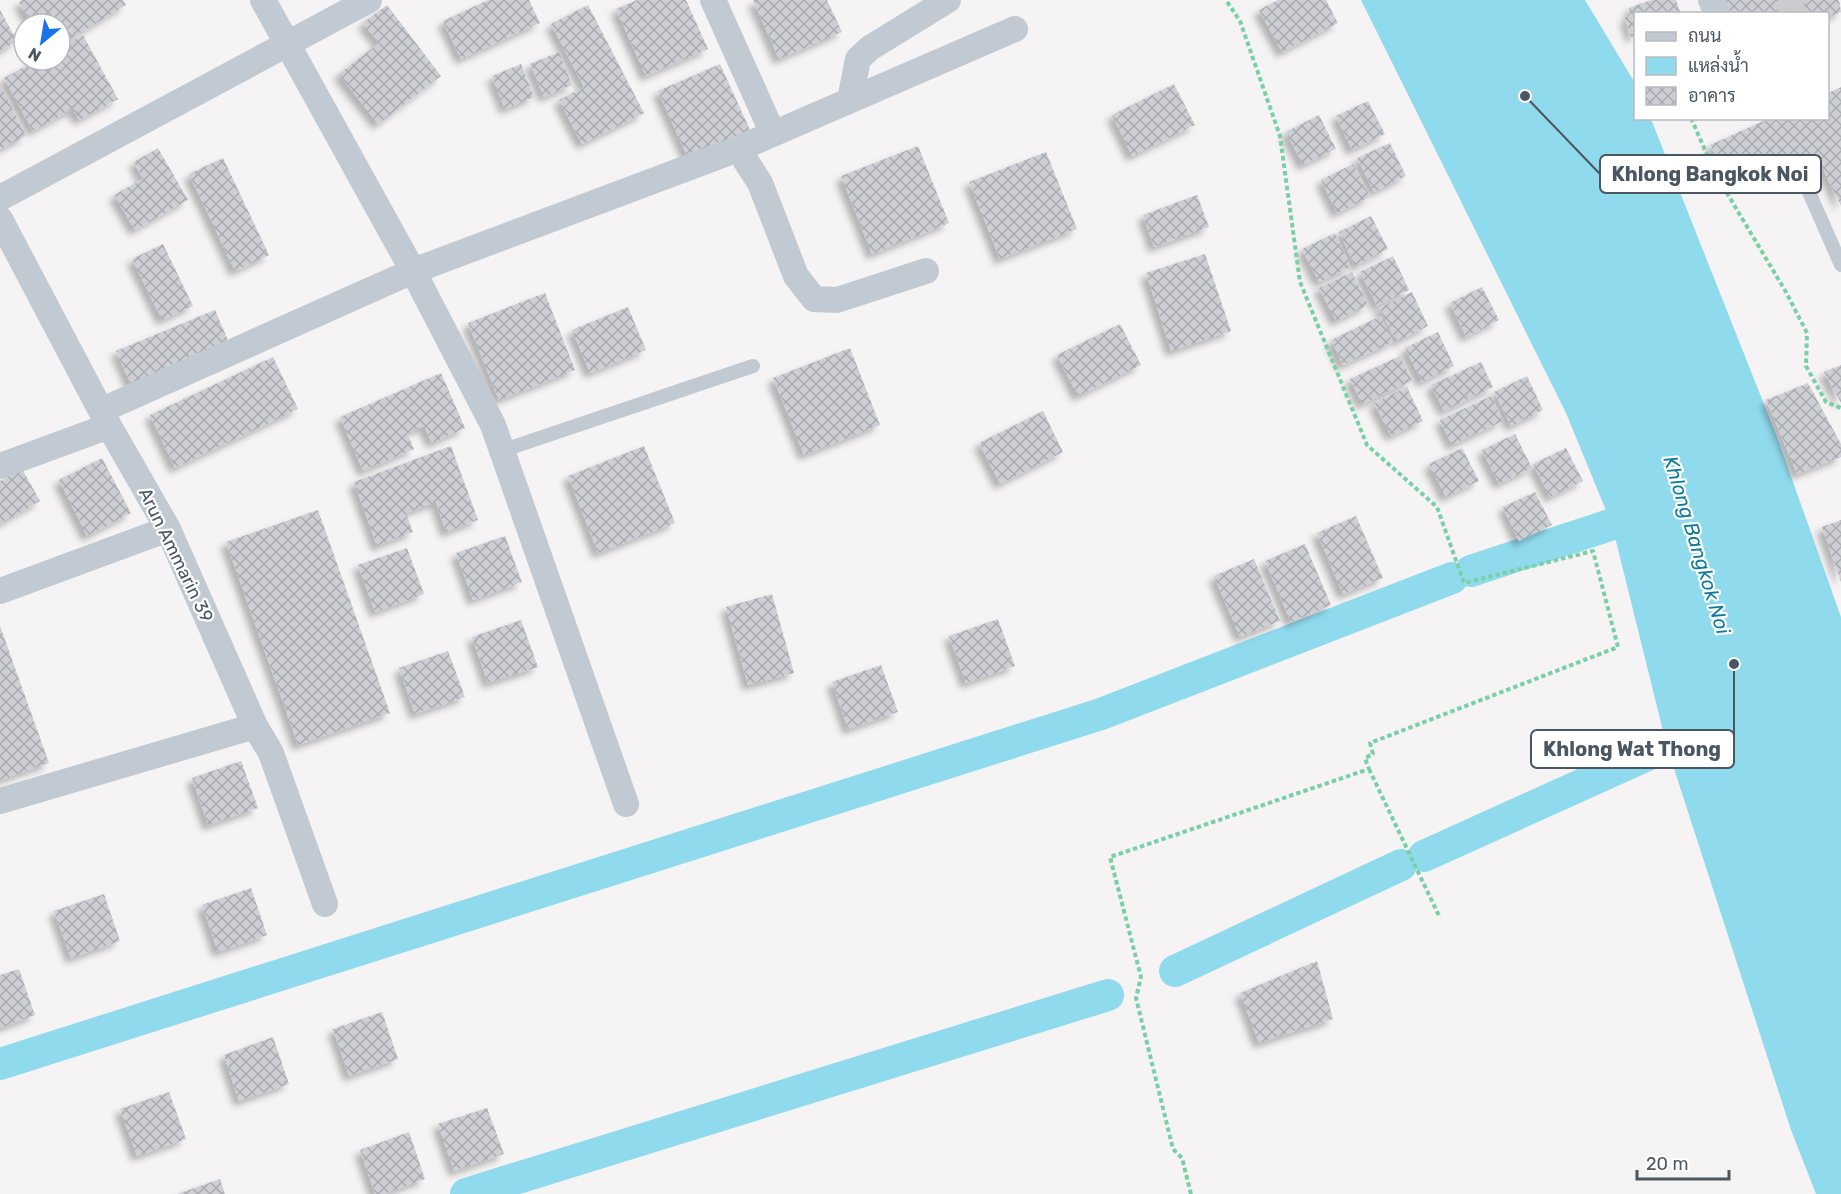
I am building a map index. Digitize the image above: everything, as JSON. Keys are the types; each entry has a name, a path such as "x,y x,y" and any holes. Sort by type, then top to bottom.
{"street":[{"path":"264,0 493,425 626,804"},
{"path":"0,198 369,0"},
{"path":"713,0 773,134"},
{"path":"850,100 858,59 870,48 948,0"},
{"path":"0,466 106,418 412,271 738,149 1015,29"},
{"path":"738,149 760,183 796,276 814,299 837,300 926,271"},
{"name":"Arun Ammarin 39","path":"0,219 168,529 255,726 271,753 325,904"},
{"path":"0,591 168,529"},
{"path":"0,801 255,726"}],"lane":[{"path":"1805,183 1841,264"},
{"path":"501,452 753,366"}],"path":[{"path":"1226,0 1240,21 1280,135 1300,282 1367,445 1437,507 1464,583 1593,551 1618,647 1370,743 1373,754 1365,758 1369,769 1440,918"},
{"path":"1692,120 1715,173 1769,261 1807,333 1806,366 1826,402 1841,408"},
{"path":"1191,1194 1182,1158 1173,1149 1136,998 1141,977 1110,857 1369,769"}],"water":[{"path":"1361,0 1585,0 1634,81 1634,120 1651,120 1777,437 1841,617 1841,1194 1816,1194 1791,1130 1667,747 1612,525 1566,413"}],"building":[{"path":"22,0 123,0 126,5 72,38 72,12 25,12 19,2"},
{"path":"488,0 529,0 540,23 461,59 443,21"},
{"path":"637,0 686,0 708,49 646,76 616,9"},
{"path":"753,0 827,0 842,32 779,59"},
{"path":"1278,0 1326,0 1338,23 1282,52 1259,10"},
{"path":"1651,0 1676,0 1680,12 1634,12 1634,36 1631,37 1625,17 1631,16 1629,8"},
{"path":"1720,0 1839,0 1841,12 1829,17 1829,12 1725,12"},
{"path":"387,5 441,76 378,124 339,74 379,43 363,23"},
{"path":"588,5 644,113 582,144 559,100 584,87 551,24"},
{"path":"0,10 12,32 12,44 0,51"},
{"path":"83,35 118,99 79,120 73,109 33,131 4,78 15,72 72,72 72,41"},
{"path":"559,52 572,85 544,97 530,64"},
{"path":"521,64 534,97 505,109 492,76"},
{"path":"720,64 750,130 688,158 658,91"},
{"path":"0,84 26,136 0,149"},
{"path":"1174,84 1195,125 1132,156 1112,115"},
{"path":"1841,87 1841,206 1815,153 1735,186 1710,145 1766,120 1829,120 1829,93"},
{"path":"1368,101 1385,134 1352,150 1336,116"},
{"path":"1319,115 1336,149 1303,165 1286,132"},
{"path":"1390,143 1406,176 1374,192 1357,158"},
{"path":"918,146 949,223 872,254 841,176"},
{"path":"158,148 188,200 135,230 114,195 143,179 134,162"},
{"path":"1046,152 1077,229 1000,259 969,182"},
{"path":"223,158 269,255 235,271 189,174"},
{"path":"1353,164 1370,197 1337,213 1321,180"},
{"path":"1197,195 1209,227 1154,247 1143,215"},
{"path":"1371,216 1388,249 1355,266 1339,232"},
{"path":"1335,233 1351,267 1319,282 1302,249"},
{"path":"163,244 193,306 162,320 132,259"},
{"path":"1205,254 1231,331 1171,351 1146,273"},
{"path":"1393,256 1409,290 1377,306 1360,272"},
{"path":"1352,272 1368,305 1336,321 1319,288"},
{"path":"1482,287 1499,320 1466,337 1450,303"},
{"path":"1412,292 1428,326 1396,342 1379,308"},
{"path":"545,293 575,370 499,400 468,323"},
{"path":"628,307 646,350 590,373 572,330"},
{"path":"215,310 230,345 131,385 116,351"},
{"path":"1381,316 1393,342 1343,365 1331,340"},
{"path":"1120,324 1141,365 1078,396 1057,355"},
{"path":"1438,332 1454,366 1422,382 1405,348"},
{"path":"850,348 880,425 804,455 773,378"},
{"path":"1400,356 1412,381 1362,404 1350,379"},
{"path":"273,357 298,409 175,468 150,415"},
{"path":"1481,362 1493,387 1444,411 1431,385"},
{"path":"1841,365 1841,403 1824,372"},
{"path":"441,373 465,428 432,443 424,426 407,433 414,449 363,471 340,417"},
{"path":"1527,376 1543,410 1511,426 1494,392"},
{"path":"1808,383 1841,444 1841,457 1797,474 1766,400"},
{"path":"1407,387 1423,421 1391,436 1374,403"},
{"path":"1491,396 1503,421 1452,445 1440,420"},
{"path":"1043,411 1063,452 1000,484 979,443"},
{"path":"1515,434 1532,468 1499,484 1482,450"},
{"path":"451,446 478,520 446,532 436,502 406,513 413,532 377,546 354,482"},
{"path":"644,446 675,523 598,553 568,476"},
{"path":"1462,448 1479,481 1446,497 1429,464"},
{"path":"1566,448 1583,481 1550,497 1533,464"},
{"path":"102,458 131,513 87,536 59,480"},
{"path":"22,469 40,501 0,524 0,481"},
{"path":"1535,492 1552,525 1519,541 1503,507"},
{"path":"318,510 390,713 298,745 226,542"},
{"path":"1356,516 1383,578 1343,594 1317,533"},
{"path":"1841,520 1841,582 1822,527"},
{"path":"505,536 522,582 473,600 456,553"},
{"path":"1305,544 1331,605 1291,622 1265,561"},
{"path":"407,548 424,594 375,612 358,565"},
{"path":"1254,559 1280,621 1240,637 1214,576"},
{"path":"772,594 794,673 748,685 726,607"},
{"path":"998,619 1015,666 966,683 949,636"},
{"path":"521,620 538,667 488,683 472,637"},
{"path":"0,626 49,763 0,780"},
{"path":"448,651 465,697 415,714 399,668"},
{"path":"881,665 898,712 848,729 832,682"},
{"path":"241,761 258,808 208,825 192,778"},
{"path":"251,888 267,935 218,952 202,905"},
{"path":"104,894 120,941 71,958 54,911"},
{"path":"1317,961 1333,1019 1259,1043 1240,993"},
{"path":"19,969 35,1015 0,1028 0,975"},
{"path":"382,1012 398,1059 349,1076 333,1029"},
{"path":"273,1037 289,1084 239,1101 224,1055"},
{"path":"169,1092 186,1139 137,1156 120,1109"},
{"path":"487,1108 504,1154 454,1171 438,1124"},
{"path":"409,1132 425,1179 383,1194 375,1194 360,1150"},
{"path":"220,1179 225,1194 177,1194"}],"waterway":[{"path":"1471,571 1652,511"},
{"path":"0,1064 1101,714 1452,578"},
{"path":"1424,856 1705,729"},
{"path":"1175,971 1401,865"},
{"path":"466,1194 1108,995"}],"tunnel":[{"path":"1784,12 1811,0"}],"place":[{"name":"Khlong Bangkok Noi","path":"1525,96"},
{"name":"Khlong Wat Thong","path":"1734,664"}]}
